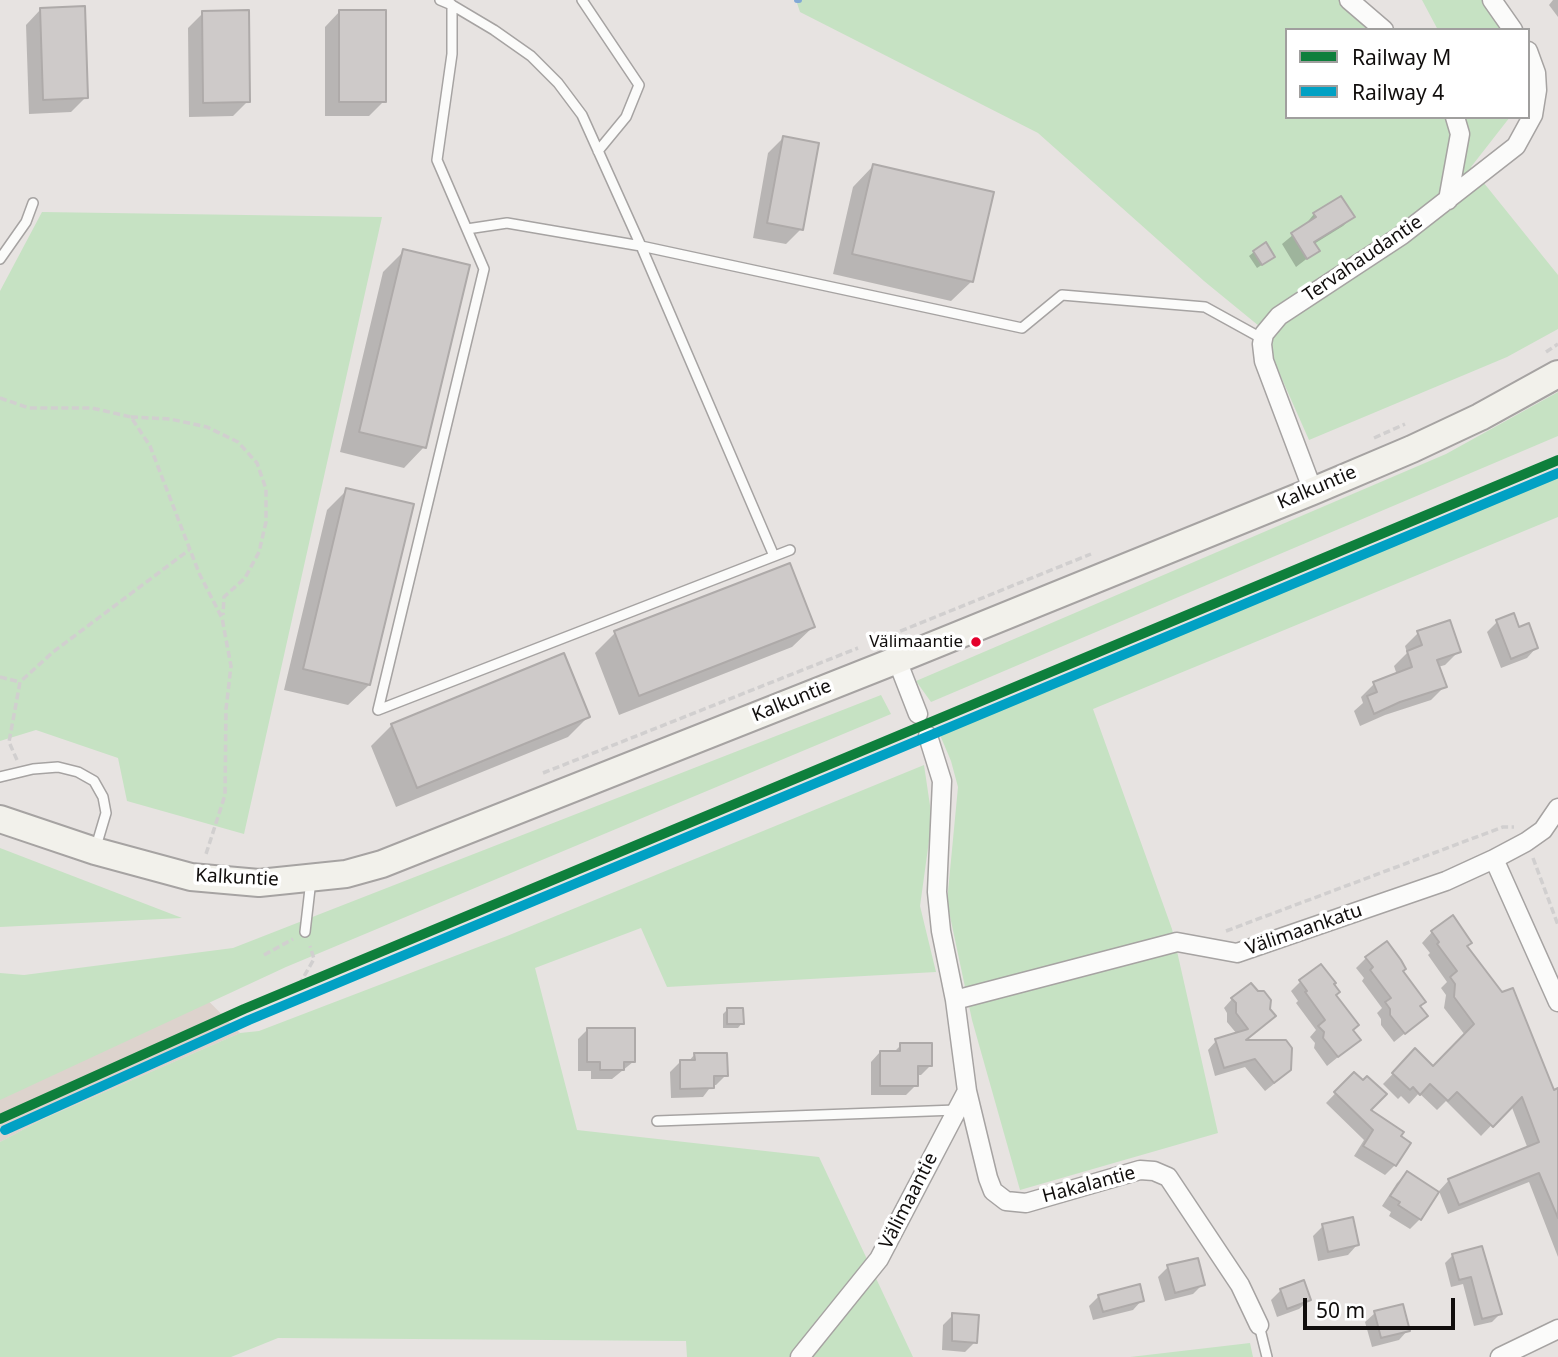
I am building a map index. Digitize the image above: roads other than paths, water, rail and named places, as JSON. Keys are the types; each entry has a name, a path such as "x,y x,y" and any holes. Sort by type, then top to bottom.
{"street":[{"path":"1349,0 1382,28"},
{"path":"1492,0 1512,28"},
{"name":"Tervahaudantie","path":"1530,56 1536,73 1537,90 1530,119"},
{"path":"1448,200 1460,134 1456,119"},
{"name":"Tervahaudantie","path":"1263,339 1266,329 1279,316 1402,235 1516,146 1530,119"},
{"path":"1263,339 1264,361 1313,491"},
{"name":"Kalkuntie","path":"0,819 95,851 191,877 259,883 345,874 382,864 897,660 1412,449 1480,417 1549,365"},
{"path":"897,660 918,714"},
{"path":"928,736 942,781 937,892 967,1091"},
{"name":"Välimaankatu","path":"955,1000 1177,942 1237,953 1446,881 1526,842 1543,830 1558,808"},
{"path":"1494,859 1558,1002"},
{"name":"Välimaantie","path":"800,1357 879,1259 967,1091"},
{"name":"Hakalantie","path":"967,1091 993,1191 1006,1201 1026,1203 1140,1170 1154,1171 1168,1177 1240,1285 1259,1325"},
{"path":"1500,1357 1558,1329"}],"lane":[{"path":"440,0 452,2 531,56 558,83 582,115 774,556"},
{"path":"582,0 639,85 626,117 598,151"},
{"path":"452,2 452,54 437,160 484,269 378,709 790,550"},
{"path":"0,259 26,222 33,204"},
{"path":"467,229 508,223 641,246 1022,328 1062,295 1205,307 1263,339"},
{"path":"0,777 21,771 58,767 78,772 94,781 103,797 106,813 95,851"},
{"path":"305,932 311,878"},
{"path":"657,1121 956,1110"},
{"name":"Hakalantie","path":"1259,1325 1267,1357"}],"rail line":[{"name":"M","path":"0,1119 244,1009 1558,460"},
{"name":"4","path":"5,1130 249,1020 1558,473"}],"place":[{"name":"Välimaantie","path":"976,642"}]}
